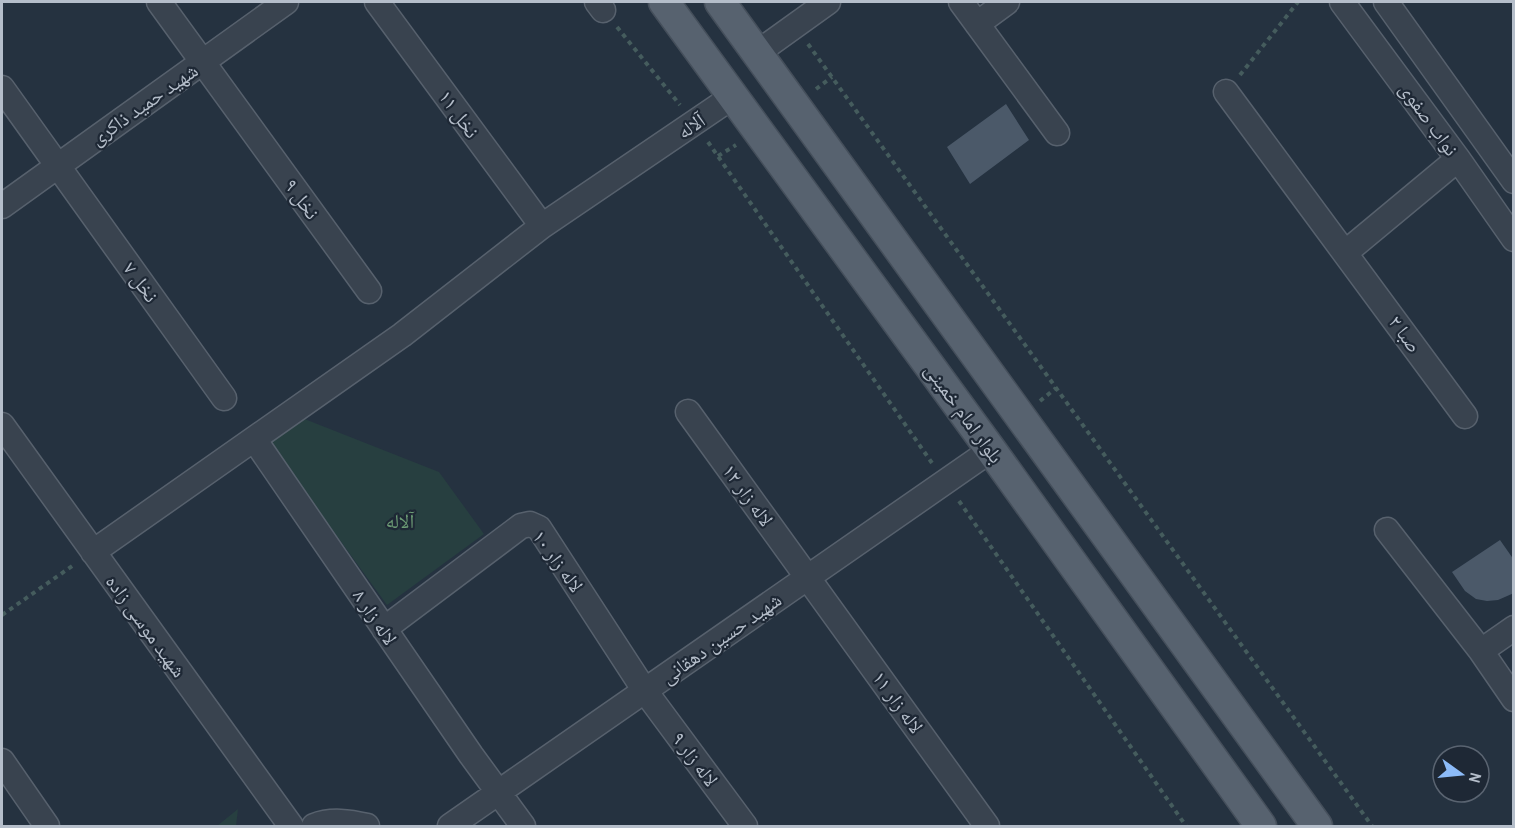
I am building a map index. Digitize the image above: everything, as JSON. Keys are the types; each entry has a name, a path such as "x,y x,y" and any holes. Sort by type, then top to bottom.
{"main road":[{"name":"بلوار امام خمینی","path":"664,2 991,450 1261,826"},
{"path":"720,2 1317,826"}],"street":[{"name":"نخل ۹","path":"159,2 369,291"},
{"name":"شهید حمید ذاکری","path":"2,206 286,2"},
{"name":"نخل ۱۱","path":"377,2 542,226"},
{"path":"756,53 828,2"},
{"path":"961,2 1057,133"},
{"path":"977,24 1007,2"},
{"name":"نواب صفوی","path":"1342,2 1514,238"},
{"name":"نواب صفوی","path":"1386,2 1514,181"},
{"name":"نخل ۷","path":"2,88 224,398"},
{"name":"صبا ۲","path":"1226,92 1465,416"},
{"name":"آلاله","path":"93,552 402,335 542,226 732,97"},
{"path":"1345,253 1458,159"},
{"name":"لاله زار ۱۲","path":"688,412 808,577"},
{"name":"شهید موسی زاده","path":"2,425 291,826"},
{"name":"لاله زار ۸","path":"254,440 523,826"},
{"name":"شهید حسین دهقانی","path":"450,826 991,450"},
{"name":"لاله زار ۱۰","path":"384,629 521,526 530,524 539,528 645,691"},
{"path":"1387,530 1481,651 1514,699"},
{"name":"لاله زار ۱۱","path":"808,577 987,826"},
{"path":"1481,651 1514,628"},
{"name":"لاله زار ۹","path":"645,691 745,826"},
{"path":"2,761 46,826"},
{"path":"314,826 350,822 367,826"}],"path":[{"path":"1226,92 1298,2"},
{"path":"600,6 695,123 1186,826"},
{"path":"795,26 1372,826"},
{"path":"2,615 93,552"}],"green space":[{"name":"آلاله","path":"302,418 439,472 484,534 387,605 267,440"},
{"path":"238,809 236,826 217,826"}],"building":[{"path":"1006,104 1029,140 970,184 947,147"},
{"path":"1500,540 1514,560 1514,593 1498,600 1476,599 1465,591 1452,572"}]}
